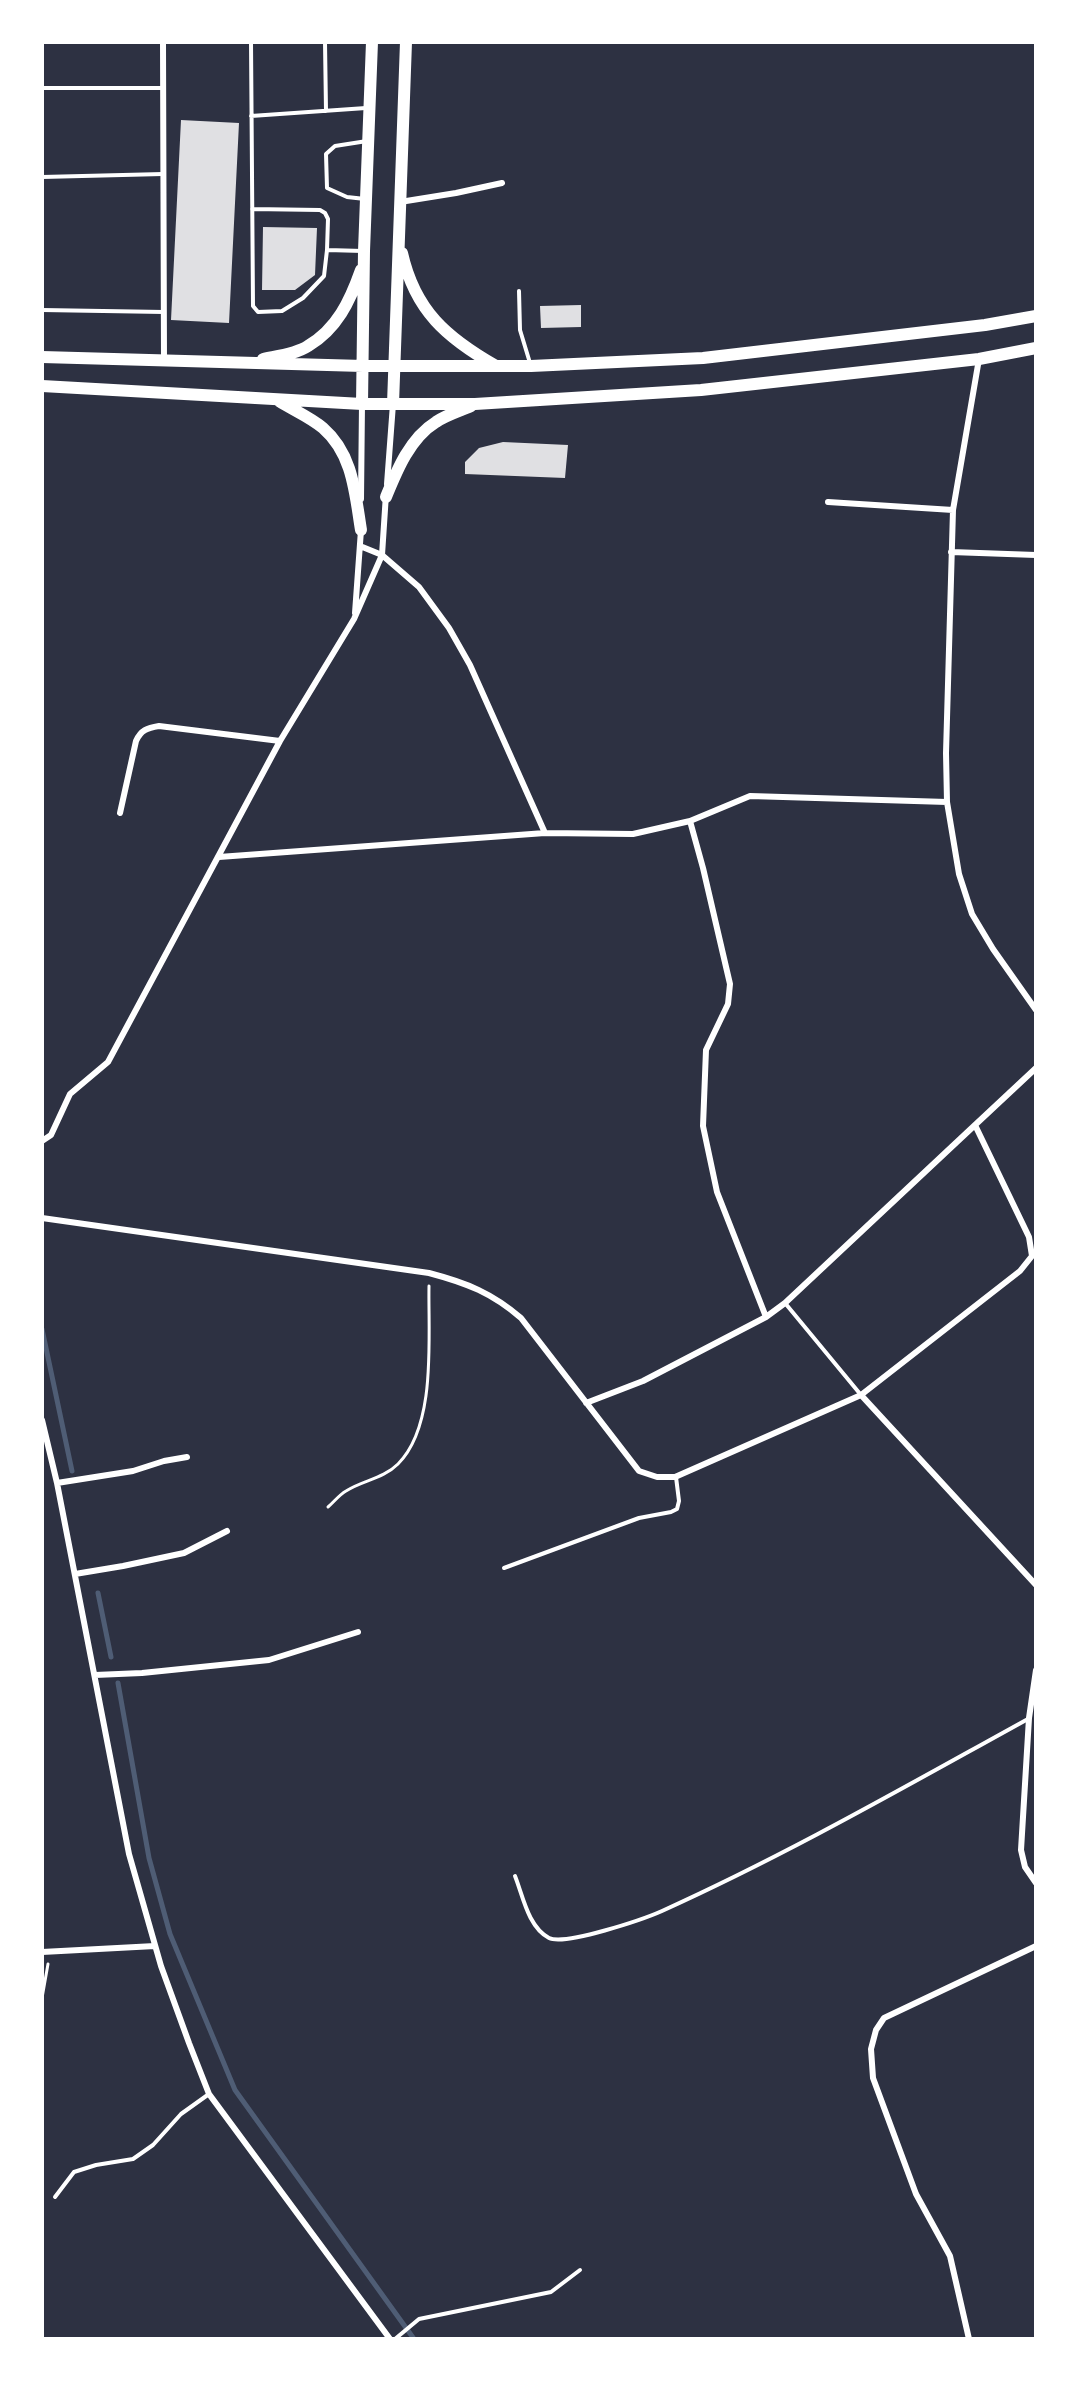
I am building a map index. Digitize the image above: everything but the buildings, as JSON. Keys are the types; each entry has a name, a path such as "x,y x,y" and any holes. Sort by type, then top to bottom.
{"main road":[{"path":"363,404 364,256 372,42"},
{"path":"393,404 406,42"},
{"path":"398,234 405,267 416,294 431,318 471,352 496,367"},
{"path":"250,363 307,347 328,330 344,311 364,256"},
{"path":"42,357 363,366 531,366 715,357 986,325 1036,316"},
{"path":"42,386 363,404 475,404 701,390 979,358 1036,348"},
{"path":"277,400 321,427 336,441 348,461 361,530"},
{"path":"386,496 401,462 417,440 435,422 475,404"}],"street":[{"path":"164,42 164,361"},
{"path":"399,202 502,183"},
{"path":"979,358 953,510 946,753 947,802 959,874 972,914 993,949 1036,1010"},
{"path":"354,620 361,530 363,404"},
{"path":"42,1141 51,1135 70,1094 108,1062 279,741 354,620 382,555 393,404"},
{"path":"828,502 953,510"},
{"path":"360,546 382,555 419,587 449,628 470,665 544,833"},
{"path":"951,552 1036,555"},
{"path":"120,813 136,741 140,733 148,728 159,726 279,741"},
{"path":"219,857 544,833 633,834 690,821 750,796 947,802"},
{"path":"690,821 730,984 728,1004 706,1050 703,1126 717,1192 766,1317"},
{"path":"586,1403 643,1381 766,1317 785,1303 1036,1068"},
{"path":"42,1218 429,1273 467,1284 484,1291 521,1318 639,1471 657,1477 675,1477 861,1395 1020,1271 1032,1256 1029,1237 975,1125"},
{"path":"861,1395 1036,1585"},
{"path":"42,1420 57,1483 129,1854 155,1946 209,2094 390,2339"},
{"path":"57,1483 134,1471 164,1461 187,1457"},
{"path":"75,1574 184,1553 227,1531"},
{"path":"95,1675 142,1673 269,1660 358,1632"},
{"path":"1036,1670 1029,1718 1021,1850 1025,1867 1036,1883"},
{"path":"42,1952 155,1946"},
{"path":"969,2339 950,2256 916,2194 891,2131 873,2078 872,2049 876,2030 884,2018 1036,1946"}],"lane":[{"path":"251,42 251,116 253,306 258,312 282,311 303,298 324,276 327,219 325,213 320,210 252,209"},
{"path":"325,42 326,111"},
{"path":"42,88 164,88"},
{"path":"251,116 369,108"},
{"path":"366,199 347,197 327,188 326,154 335,146 368,141"},
{"path":"42,177 164,174"},
{"path":"327,250 364,256"},
{"path":"519,291 520,330 531,366"},
{"path":"42,310 164,312"},
{"path":"785,1303 861,1395"},
{"path":"504,1568 639,1518 677,1509 679,1502 675,1477"},
{"path":"515,1876 532,1922 539,1930 549,1938 564,1941 579,1938 660,1912 827,1829 1029,1718"},
{"path":"55,2197 74,2172 96,2165 133,2159 153,2145 181,2114 209,2094"},
{"path":"395,2339 419,2319 552,2292 580,2270"}],"path":[{"path":"328,1507 346,1491 381,1477 399,1463 411,1447 421,1426 427,1399 429,1273"},
{"path":"42,1998 50,1953"}],"waterway":[{"path":"42,1329 72,1471"},
{"path":"98,1593 111,1657"},
{"path":"118,1683 149,1858 170,1934 235,2090 414,2339"}]}
